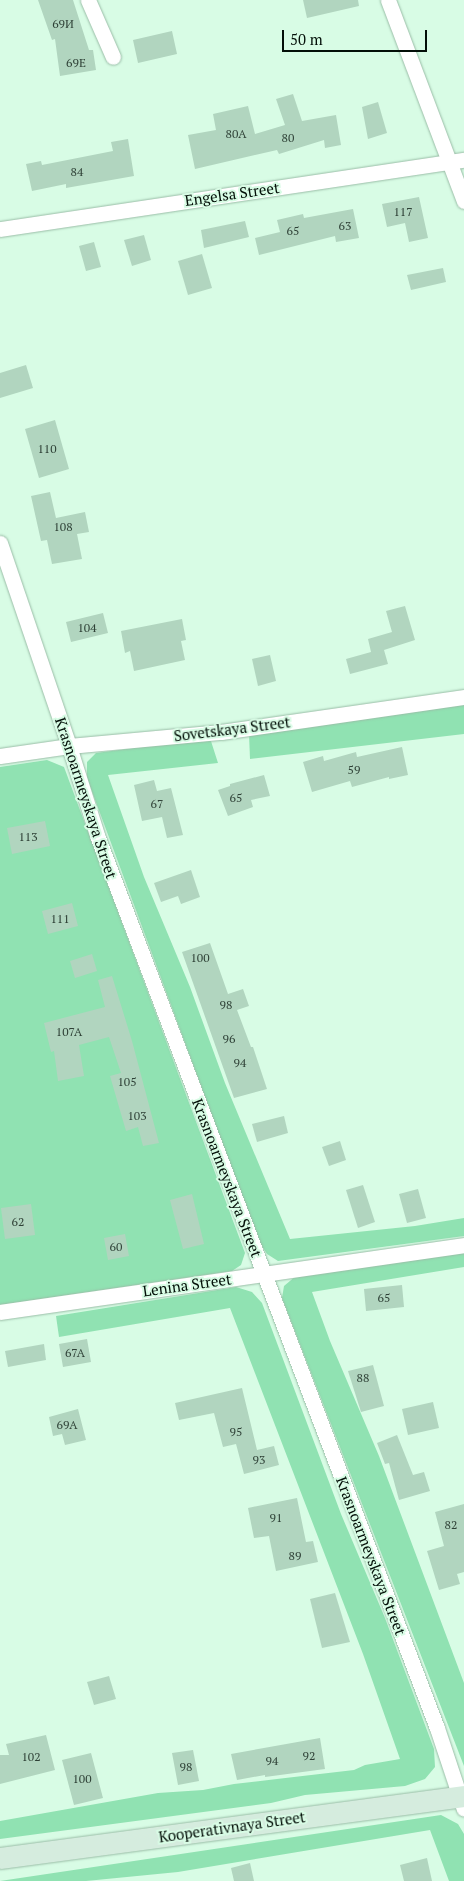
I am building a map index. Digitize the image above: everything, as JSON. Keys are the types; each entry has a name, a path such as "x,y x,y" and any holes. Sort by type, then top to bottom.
{"street":[{"path":"88,0 114,57"},
{"path":"388,0 457,160 464,201"},
{"name":"Engelsa Street","path":"0,229 457,160"},
{"name":"Krasnoarmeyskaya Street","path":"0,543 98,838 437,1728 462,1800"},
{"name":"Sovetskaya Street","path":"0,756 69,746 220,732 464,696"},
{"name":"Lenina Street","path":"0,1312 464,1245"},
{"name":"Kooperativnaya Street","path":"0,1858 462,1800"}],"green space":[{"path":"464,704 464,734 250,759 249,734"},
{"path":"210,738 218,763 108,775 144,877 190,987 225,1083 290,1239 415,1226 464,1218 464,1236 278,1261 267,1254 258,1240 87,778 87,762 96,753"},
{"path":"47,760 64,767 245,1253 241,1265 232,1271 0,1305 0,767"},
{"path":"464,1252 464,1267 312,1292 330,1341 379,1456 464,1683 464,1766 282,1298 284,1286 297,1275"},
{"path":"236,1287 252,1292 262,1303 341,1514 385,1618 434,1749 435,1767 425,1779 405,1786 305,1795 271,1803 0,1839 0,1821 158,1793 203,1790 234,1784 354,1770 365,1765 400,1759 363,1654 230,1308 59,1337 56,1316"},
{"path":"441,1815 458,1824 464,1834 464,1881 449,1881 430,1830 178,1872 86,1881 0,1881"}],"building":[{"path":"38,0 73,0 89,50 93,50 96,70 60,76 55,39 52,40"},
{"path":"303,0 358,0 359,6 307,18"},
{"path":"172,31 177,54 138,63 133,40"},
{"path":"293,94 302,121 336,115 341,145 325,148 324,140 279,154 277,150 195,169 188,135 216,130 213,114 248,106 255,134 285,125 276,99"},
{"path":"378,102 387,133 368,139 362,107"},
{"path":"128,139 134,176 66,188 66,184 32,191 26,164 41,161 42,165 113,151 111,142"},
{"path":"419,197 428,238 409,242 405,223 387,227 382,204"},
{"path":"353,209 359,238 336,242 335,236 259,255 255,238 280,232 277,220 303,214 304,218"},
{"path":"245,221 249,237 204,248 201,230"},
{"path":"144,235 151,260 132,266 124,240"},
{"path":"94,242 101,267 86,271 79,246"},
{"path":"202,254 212,288 188,295 178,261"},
{"path":"443,268 446,282 411,290 407,275"},
{"path":"26,365 33,388 0,398 0,373"},
{"path":"55,420 69,469 39,478 25,429"},
{"path":"50,492 56,518 85,512 89,532 77,534 82,559 52,564 47,540 41,541 31,496"},
{"path":"405,606 415,640 384,650 388,664 350,674 346,659 371,652 368,639 392,632 386,611"},
{"path":"103,613 108,633 71,642 66,622"},
{"path":"182,619 186,640 181,641 185,660 134,671 130,651 125,653 121,631"},
{"path":"270,655 276,681 258,686 252,659"},
{"path":"402,747 408,775 389,779 389,777 352,787 350,781 312,792 303,762 323,756 324,761 356,752 357,757"},
{"path":"264,775 270,796 251,800 253,807 228,816 218,790 230,786 230,784"},
{"path":"154,780 157,791 171,788 183,835 167,838 162,817 142,821 134,785"},
{"path":"45,821 50,846 12,854 7,828"},
{"path":"191,870 200,897 181,904 178,896 161,902 154,883"},
{"path":"72,903 78,926 48,934 42,911"},
{"path":"210,943 228,994 243,989 249,1006 237,1010 251,1047 253,1047 267,1089 234,1098 182,952"},
{"path":"92,954 97,971 75,978 70,961"},
{"path":"112,976 132,1041 159,1143 143,1146 138,1127 126,1131 110,1076 121,1073 109,1037 79,1045 84,1076 58,1081 54,1051 51,1052 44,1023 105,1007 98,980"},
{"path":"284,1116 288,1133 257,1142 252,1124"},
{"path":"340,1141 346,1160 329,1166 322,1147"},
{"path":"363,1185 375,1222 358,1228 346,1190"},
{"path":"418,1189 426,1218 407,1223 399,1194"},
{"path":"192,1194 204,1244 183,1249 170,1200"},
{"path":"31,1204 35,1235 5,1239 1,1208"},
{"path":"125,1234 129,1256 108,1260 104,1238"},
{"path":"402,1285 404,1307 366,1311 364,1289"},
{"path":"87,1339 91,1362 63,1367 59,1344"},
{"path":"44,1344 46,1360 8,1367 5,1351"},
{"path":"373,1365 384,1406 361,1412 348,1371"},
{"path":"242,1388 257,1450 274,1446 279,1465 244,1474 236,1444 223,1447 214,1413 179,1420 175,1403"},
{"path":"433,1402 439,1428 408,1435 402,1409"},
{"path":"78,1409 86,1440 65,1445 62,1434 53,1436 49,1417"},
{"path":"397,1435 413,1475 424,1472 430,1491 399,1500 389,1463 385,1464 377,1443"},
{"path":"297,1498 306,1542 313,1541 318,1562 276,1571 269,1536 254,1538 248,1508"},
{"path":"464,1504 464,1572 457,1574 460,1584 439,1590 427,1551 444,1546 435,1512"},
{"path":"335,1593 350,1642 322,1648 310,1599"},
{"path":"109,1676 116,1699 94,1705 87,1682"},
{"path":"46,1735 55,1770 0,1784 0,1755 9,1755 6,1744"},
{"path":"320,1738 325,1769 237,1780 231,1754"},
{"path":"193,1750 199,1781 178,1785 172,1753"},
{"path":"91,1753 103,1798 74,1805 62,1760"},
{"path":"427,1858 432,1881 404,1881 400,1865"},
{"path":"250,1863 254,1881 234,1881 231,1868"}]}
